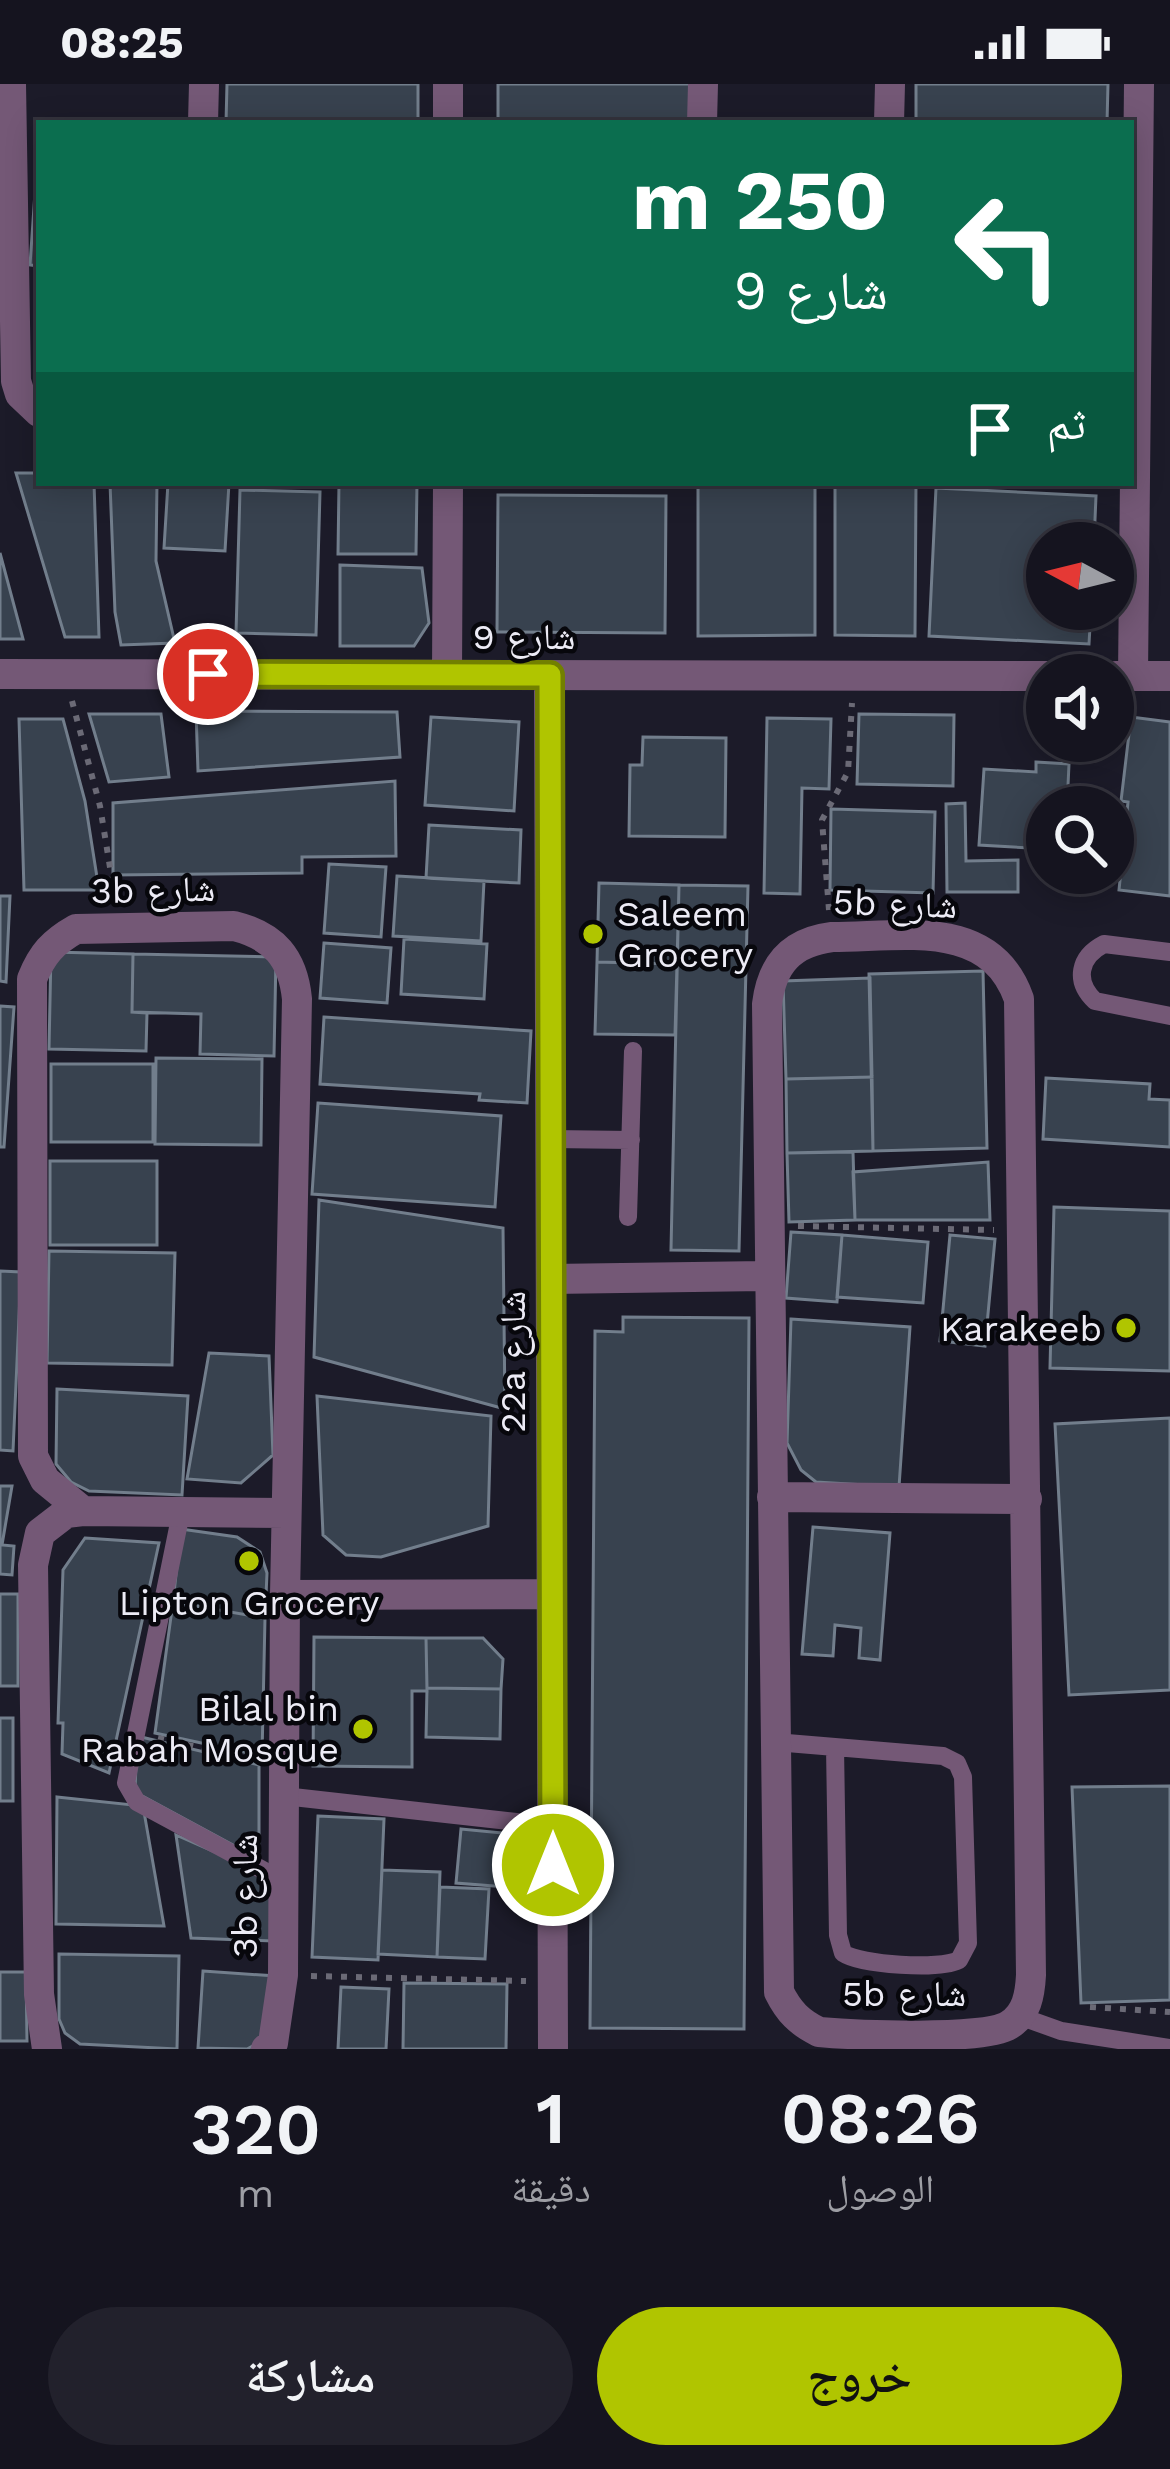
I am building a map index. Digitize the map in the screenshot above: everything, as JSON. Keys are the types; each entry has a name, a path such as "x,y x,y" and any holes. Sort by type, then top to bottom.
{"street":[{"path":"11,84 16,381 20,394 36,409"},
{"path":"203,120 204,84"},
{"path":"448,84 448,120"},
{"path":"703,84 703,120"},
{"path":"889,120 890,84"},
{"path":"1134,269 1139,84"},
{"path":"447,675 448,486"},
{"path":"1124,654 1128,486"},
{"name":"شارع 9","path":"0,674 1026,676"},
{"name":"22a شارع","path":"550,675 553,2049"},
{"path":"1134,676 1170,676"},
{"name":"3b شارع","path":"83,1511 44,1480 33,1456 32,980 40,957 76,929 234,926 254,931 287,958 295,978 283,1975 273,2043 266,2049"},
{"name":"5b شارع","path":"832,937 947,937 967,942 986,951 1013,981 1021,1018 1031,1975 1023,2010 1009,2025 980,2033 819,2032 801,2024 779,1992 770,983 793,949 832,937"},
{"path":"551,1280 770,1276"},
{"path":"772,1497 1027,1499"},
{"path":"47,2049 39,1994 34,1549 40,1533 52,1521 83,1511 286,1513"},
{"path":"285,1595 552,1594"}],"lane":[{"path":"1170,952 1104,944 1085,958 1081,970 1082,982 1095,1000 1170,1016"},
{"path":"628,1217 633,1051"},
{"path":"550,1138 631,1139"},
{"path":"181,1513 126,1783 129,1795 284,1881"},
{"path":"775,1742 835,1747 943,1756 962,1769 968,1943 959,1960 941,1965 859,1961 843,1953 838,1936 835,1747"},
{"path":"284,1782 553,1826"},
{"path":"1023,2010 1061,2031 1104,2043 1170,2048"}],"path":[{"path":"65,674 100,806 120,926"},
{"path":"832,937 822,820 848,772 854,676"},
{"path":"770,1225 1024,1231"},
{"path":"137,1733 284,1782"},
{"path":"283,1975 553,1982"},
{"path":"1023,2010 1170,2012"}],"building":[{"path":"227,84 418,84 418,120 226,120"},
{"path":"498,84 691,84 691,120 498,120"},
{"path":"916,84 1108,84 1107,120 916,120"},
{"path":"36,178 36,266 30,265"},
{"path":"16,473 36,473 36,486 94,486 99,637 65,637"},
{"path":"110,486 157,486 156,561 175,643 121,645 115,612"},
{"path":"168,486 229,486 225,551 164,548"},
{"path":"339,486 417,486 416,554 338,554"},
{"path":"698,486 815,486 815,635 698,636"},
{"path":"835,486 916,486 915,636 835,635"},
{"path":"936,488 1096,496 1095,522 1026,522 1026,630 1090,630 1089,644 929,636"},
{"path":"240,490 320,492 316,635 236,633"},
{"path":"498,495 666,496 665,633 497,632"},
{"path":"0,553 23,639 0,639"},
{"path":"340,565 422,568 429,623 414,646 340,646"},
{"path":"196,711 397,712 400,757 198,771"},
{"path":"89,714 161,714 169,777 109,782"},
{"path":"859,714 954,715 953,786 857,784"},
{"path":"431,717 519,722 514,811 425,805"},
{"path":"1134,717 1170,722 1170,896 1134,892 1134,786 1123,786 1126,762 1134,762"},
{"path":"767,718 831,719 829,789 802,788 800,894 764,893"},
{"path":"19,719 63,719 85,801 99,890 24,890"},
{"path":"643,737 726,738 725,837 629,836 630,765 642,765"},
{"path":"1036,762 1069,764 1068,786 1026,786 1026,848 979,845 984,769 1036,772"},
{"path":"395,781 396,856 302,857 302,873 113,875 113,803"},
{"path":"965,803 966,861 1018,860 1018,892 947,892 946,804"},
{"path":"831,809 935,812 933,893 830,890"},
{"path":"429,825 521,830 519,883 426,878"},
{"path":"329,864 386,867 381,937 324,933"},
{"path":"397,876 484,881 481,941 393,936"},
{"path":"599,883 679,885 677,964 597,962"},
{"path":"679,885 748,886 739,1251 671,1250"},
{"path":"0,896 10,896 6,982 0,981"},
{"path":"404,939 487,944 484,999 401,994"},
{"path":"324,943 391,948 387,1003 320,998"},
{"path":"51,952 133,954 132,1012 147,1013 146,1051 49,1049"},
{"path":"133,954 276,957 274,1056 200,1054 201,1014 132,1012"},
{"path":"597,962 677,964 675,1035 595,1034"},
{"path":"983,971 987,1148 873,1151 869,974"},
{"path":"870,978 872,1077 786,1079 783,981"},
{"path":"0,1006 14,1007 4,1147 0,1147"},
{"path":"324,1017 531,1031 527,1103 479,1100 480,1094 320,1084"},
{"path":"156,1058 262,1059 261,1145 155,1144"},
{"path":"51,1064 153,1064 153,1142 51,1142"},
{"path":"872,1077 873,1151 787,1153 786,1079"},
{"path":"1046,1078 1150,1084 1149,1099 1170,1100 1170,1147 1043,1139"},
{"path":"318,1103 501,1116 495,1207 312,1194"},
{"path":"853,1152 855,1220 789,1222 787,1153"},
{"path":"50,1161 157,1161 157,1245 50,1245"},
{"path":"988,1162 990,1220 855,1220 853,1172"},
{"path":"319,1200 503,1228 505,1409 314,1357"},
{"path":"1054,1207 1170,1211 1170,1371 1050,1368"},
{"path":"791,1232 842,1235 837,1302 786,1298"},
{"path":"842,1235 928,1242 923,1303 837,1297"},
{"path":"950,1235 995,1239 985,1346 940,1341"},
{"path":"49,1251 175,1253 172,1365 47,1363"},
{"path":"0,1271 21,1272 13,1451 0,1450"},
{"path":"623,1317 749,1318 744,2029 590,2028 595,1331 623,1332"},
{"path":"791,1319 910,1327 899,1487 816,1482 801,1470 787,1443"},
{"path":"209,1353 269,1356 273,1455 241,1483 187,1479"},
{"path":"57,1389 188,1396 182,1495 89,1491 71,1482 56,1464"},
{"path":"317,1396 491,1416 488,1526 381,1557 346,1555 323,1535"},
{"path":"1170,1418 1170,1690 1069,1695 1055,1424"},
{"path":"0,1486 12,1486 2,1545 14,1546 12,1575 0,1574"},
{"path":"813,1527 890,1533 880,1660 859,1658 861,1628 835,1625 833,1656 802,1654"},
{"path":"181,1529 237,1537 260,1552 267,1573 265,1618 173,1602"},
{"path":"85,1538 159,1543 109,1773 62,1754 63,1723 58,1723 63,1570"},
{"path":"0,1594 18,1594 18,1686 0,1686"},
{"path":"173,1602 265,1618 262,1756 155,1733"},
{"name":"Bilal bin Rabah Mosque","path":"314,1637 426,1638 427,1691 412,1691 412,1767 313,1766"},
{"path":"426,1638 483,1638 503,1659 501,1689 427,1688"},
{"path":"427,1688 501,1689 500,1739 426,1737"},
{"path":"0,1718 13,1718 13,1801 0,1801"},
{"path":"137,1736 259,1765 259,1859 135,1792"},
{"path":"1170,1786 1170,2000 1081,2003 1072,1787"},
{"path":"57,1797 143,1806 164,1926 56,1924"},
{"path":"318,1816 384,1819 378,1960 312,1957"},
{"path":"461,1829 523,1835 519,1888 456,1883"},
{"path":"176,1835 274,1878 272,1941 191,1938"},
{"path":"382,1870 440,1872 437,1957 378,1954"},
{"path":"440,1887 489,1889 485,1959 437,1957"},
{"path":"59,1954 179,1956 177,2049 80,2044 65,2033 59,2019"},
{"path":"203,1971 276,1976 264,2040 247,2049 198,2048"},
{"path":"0,1972 26,1972 27,2041 0,2041"},
{"path":"404,1983 507,1984 506,2049 403,2049"},
{"path":"341,1987 389,1989 386,2049 338,2049"}],"place":[{"name":"Saleem Grocery","path":"593,934"},
{"name":"Karakeeb","path":"1126,1328"},
{"name":"Lipton Grocery","path":"249,1561"},
{"name":"Bilal bin Rabah Mosque","path":"363,1729"}],"route":[{"path":"208,674 550,675 553,1865"}]}
